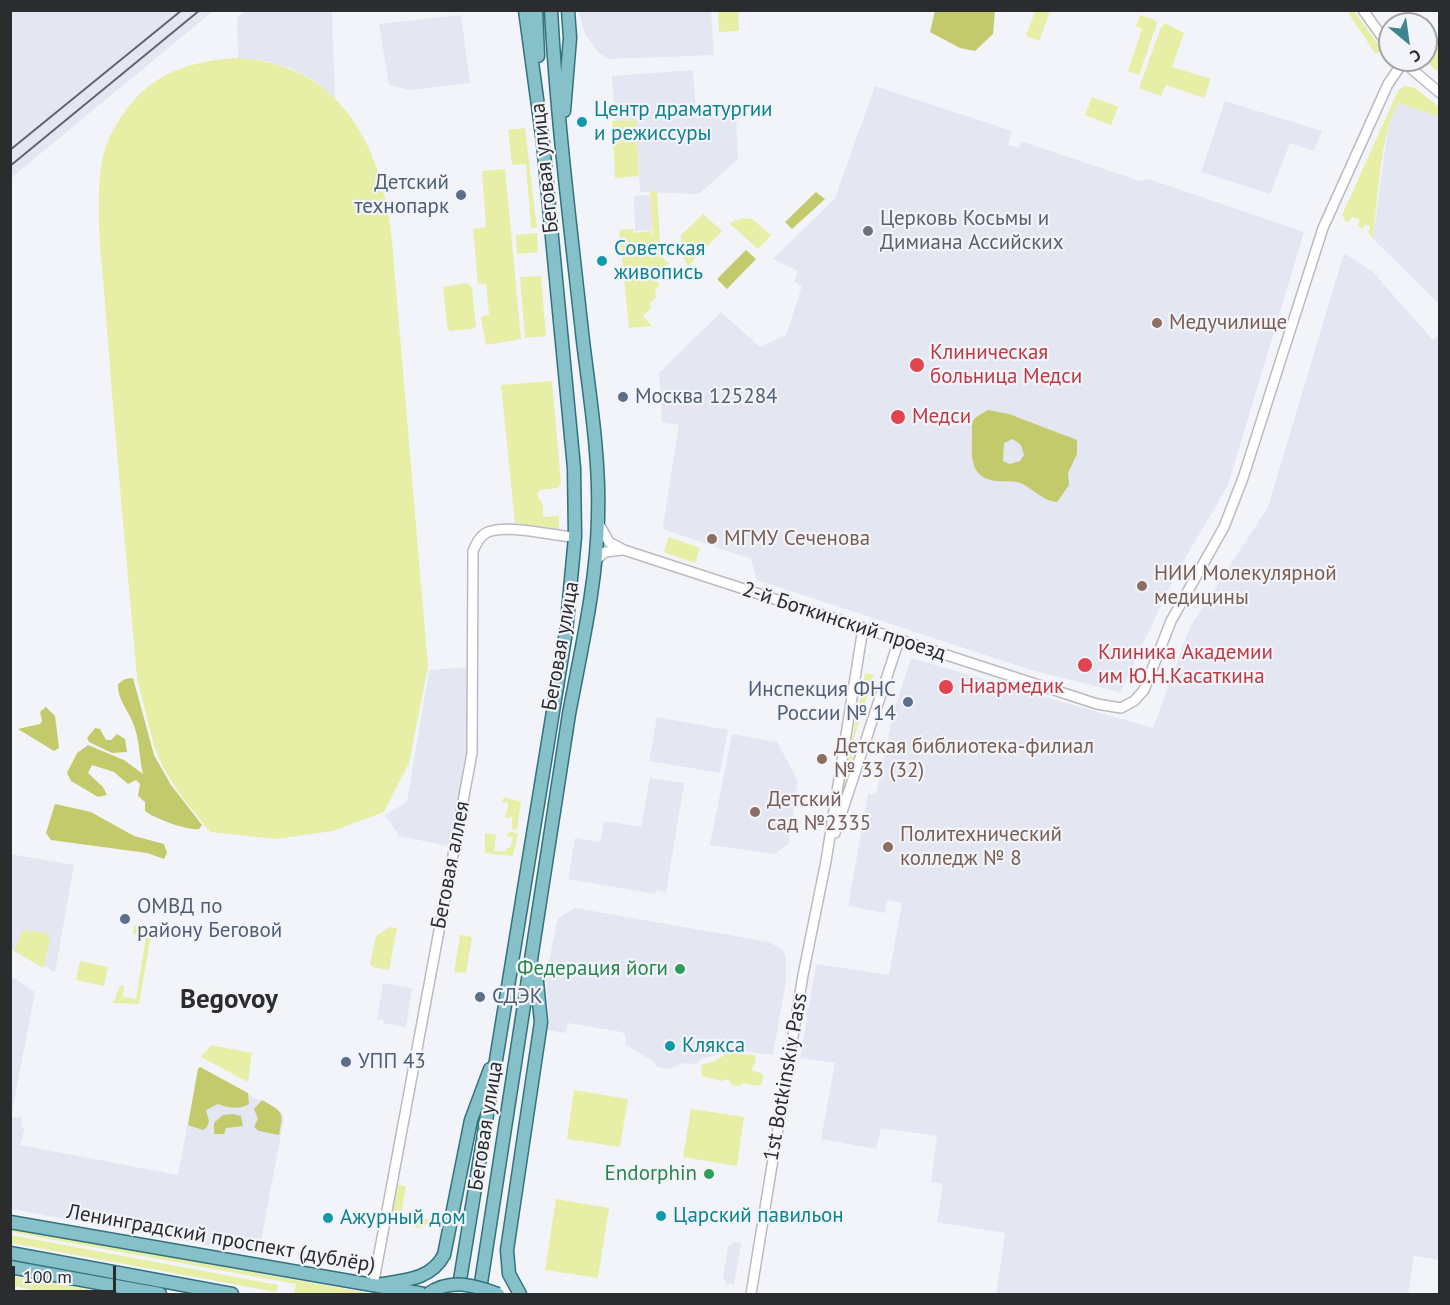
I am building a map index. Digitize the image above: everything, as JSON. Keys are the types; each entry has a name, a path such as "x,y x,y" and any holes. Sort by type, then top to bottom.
{"main road":[{"path":"525,10 540,126"},
{"path":"536,10 540,126"},
{"name":"Беговая улица","path":"481,1283 569,714 595,561 598,516 587,376 561,145 551,10"},
{"path":"561,145 570,38 568,10"},
{"name":"Беговая улица","path":"460,1280 566,632 575,537 574,468 540,126"},
{"path":"520,1294 509,1274 507,1250 541,1022 534,950"},
{"name":"Беговая улица","path":"374,1286 422,1276 436,1267 444,1255 473,1110 490,1067 506,1006"},
{"name":"Ленинградский проспект (дублёр)","path":"10,1222 426,1294"},
{"path":"10,1253 232,1294"},
{"path":"10,1267 160,1294"},
{"path":"426,1294 444,1286 458,1284 498,1294"}],"street":[{"path":"1364,10 1378,30"},
{"name":"2-й Боткинский проезд","path":"598,516 605,537 624,550 1097,704 1121,708 1134,701 1144,690 1171,621 1224,527 1243,478 1323,228 1395,72"},
{"path":"1415,72 1440,93"},
{"name":"Беговая аллея","path":"374,1286 472,753 473,551 478,541 487,532 505,530 575,537"},
{"path":"595,561 611,550 624,550"},
{"name":"1st Botkinskiy Pass","path":"751,1294 803,975 826,861 864,628"},
{"name":"1st Botkinskiy Pass","path":"826,861 899,640"}],"shaded area":[{"path":"11,10 213,10 213,11 11,178"},
{"path":"246,11 332,11 335,99 316,82 293,69 266,61 238,58 237,18"},
{"path":"578,11 711,11 714,55 609,59 599,53 585,34"},
{"path":"461,15 470,83 409,90 389,85 379,24"},
{"path":"693,70 696,115 736,114 738,159 699,194 640,192 636,120 615,121 612,76"},
{"path":"875,86 1012,131 1008,145 1019,148 1021,141 1140,181 1149,179 1304,232 1228,485 1176,574 1120,692 1031,670 757,580 751,559 665,530 663,526 679,425 662,422 659,373 721,312 760,347 786,335 802,286 794,282 798,271 773,259 835,198"},
{"path":"1225,101 1322,131 1314,151 1290,143 1270,194 1201,172"},
{"path":"1399,103 1439,117 1439,304 1373,239 1387,134 1393,110"},
{"path":"650,195 653,230 635,231 634,196"},
{"path":"1344,253 1372,271 1433,340 1439,335 1439,1260 1414,1256 1408,1294 996,1294 1005,1233 937,1222 943,1184 931,1182 937,1136 881,1128 876,1149 821,1139 835,1063 800,1058 816,964 889,975 902,903 887,900 885,913 848,906 868,794 876,794 894,710 911,658 1153,728 1190,627 1268,507"},
{"path":"470,667 469,747 448,846 399,836 385,815 407,802 429,670"},
{"path":"657,717 728,730 720,773 649,761"},
{"name":"Детский сад №2335","path":"732,734 777,742 798,781 788,844 775,854 710,845"},
{"path":"650,778 684,783 666,892 656,890 655,894 568,879 575,838 600,842 604,821 641,827"},
{"path":"10,854 74,865 55,972 11,949"},
{"path":"575,908 769,942 783,950 786,959 786,981 773,1055 734,1050 701,1059 696,1064 684,1063 668,1069 655,1066 655,1062 625,1045 626,1037 622,1032 568,1023 566,1033 547,1030 549,1020 546,975 558,918"},
{"path":"10,976 35,992 11,1117 22,1118 21,1127 25,1128 20,1145 178,1175 200,1067 282,1113 284,1118 259,1252 255,1254 11,1209"},
{"path":"383,983 412,988 406,1027 383,1023 384,1020 377,1019"},
{"path":"734,1242 741,1243 734,1285 727,1284 723,1278 728,1247"}],"green space":[{"path":"718,11 738,11 739,31 719,32"},
{"path":"935,11 995,11 993,34 975,51 960,48 930,32"},
{"path":"1035,11 1050,11 1039,41 1026,36"},
{"path":"1347,11 1354,11 1378,44 1378,52 1375,53"},
{"path":"1140,15 1155,20 1157,23 1139,75 1128,71 1142,29 1136,26"},
{"path":"1165,23 1184,33 1172,67 1211,79 1204,98 1166,85 1161,96 1139,88 1161,27"},
{"path":"1438,39 1440,56 1438,70"},
{"path":"238,58 274,64 305,76 330,94 351,117 367,144 379,174 392,241 428,667 409,763 384,812 333,831 276,839 210,832 178,792 154,746 137,678 100,243 99,198 103,157 108,141 131,103 160,78 177,70 215,60"},
{"path":"1404,86 1415,88 1439,107 1439,117 1399,103 1393,114 1384,147 1373,239 1368,232 1371,227 1365,224 1363,229 1358,226 1359,219 1351,217 1349,222 1346,222 1342,215 1398,91"},
{"path":"1092,97 1118,107 1111,125 1085,115"},
{"path":"636,120 639,176 615,178 612,121"},
{"path":"525,128 537,228 531,228 526,164 512,165 508,130"},
{"path":"505,169 521,339 486,345 481,317 489,315 486,284 478,284 473,229 486,227 482,171"},
{"path":"650,191 657,191 661,257 669,263 655,280 660,285 655,290 656,298 649,304 652,307 643,316 652,326 629,328 622,258 627,256 622,256 619,230 633,229 634,233 651,231 653,238"},
{"path":"816,192 825,199 792,229 785,222"},
{"path":"703,214 722,231 688,266 681,253 681,235"},
{"path":"743,218 752,219 771,235 758,249 729,223"},
{"path":"537,233 538,252 517,254 516,235"},
{"path":"746,250 756,259 727,289 717,279"},
{"path":"541,276 546,336 525,338 520,277"},
{"path":"467,283 472,288 476,326 472,329 450,331 447,327 443,287"},
{"path":"552,381 561,483 558,488 540,490 537,494 543,506 543,517 559,516 559,529 515,523 501,385"},
{"path":"988,410 1009,414 1077,440 1077,454 1068,473 1069,485 1057,502 1047,499 1020,483 988,479 977,471 972,453 972,424 974,419","holes":["1013,439 1021,445 1024,455 1020,461 1010,464 1003,461 1004,443"]},
{"path":"669,537 700,548 695,563 664,552"},
{"path":"865,673 874,675 850,751 853,758 839,805"},
{"path":"133,678 154,755 171,785 202,825 199,829 171,823 145,811 145,802 138,796 140,784 136,780 128,784 114,772 92,765 88,773 103,787 107,795 98,797 71,781 67,773 77,753 88,745 124,760 143,774 135,729 118,689 118,684 125,679"},
{"path":"46,707 55,716 59,748 54,751 18,729 40,724 42,721 40,712"},
{"path":"95,728 100,729 106,740 111,740 117,734 125,739 127,752 112,753 89,742 87,738"},
{"path":"504,797 521,802 517,830 512,829 512,817 505,818 509,803 502,802"},
{"path":"55,804 91,812 134,836 164,844 167,853 164,859 147,853 51,840 46,833"},
{"path":"510,831 518,834 513,856 485,853 485,833 496,835 494,851 506,851 510,848 513,838 506,836"},
{"path":"134,925 152,929 139,1004 113,1003 120,986 124,986 123,997 136,999 146,936 133,934"},
{"path":"390,927 397,928 389,970 373,967 370,964 376,936"},
{"path":"23,930 46,933 50,939 43,968 14,951"},
{"path":"460,935 472,937 466,973 454,972"},
{"path":"80,961 108,967 104,986 76,980"},
{"path":"211,1045 252,1053 248,1082 201,1057"},
{"path":"727,1053 754,1055 756,1062 751,1070 763,1074 762,1084 757,1086 744,1083 739,1086 733,1085 728,1079 721,1081 702,1076 701,1065 715,1061"},
{"path":"200,1067 248,1093 249,1104 234,1108 218,1104 206,1110 209,1121 203,1130 188,1125"},
{"path":"574,1090 628,1099 620,1147 567,1139"},
{"path":"262,1100 280,1113 279,1135 259,1131 254,1127 258,1119 254,1109"},
{"path":"691,1109 744,1117 737,1166 683,1157"},
{"path":"223,1115 241,1116 243,1126 226,1128 224,1134 214,1134 214,1123"},
{"path":"397,1185 406,1186 401,1214 432,1220 431,1223 418,1228 392,1220"},
{"path":"556,1199 609,1208 598,1278 545,1270"},
{"path":"10,1228 373,1294 294,1294 296,1284 11,1232"},
{"path":"11,1235 278,1285 276,1292 11,1243"},
{"path":"10,1276 114,1294 58,1294 11,1286"}],"railway":[{"path":"10,150 182,10"},
{"path":"10,166 200,10"}],"place":[{"name":"Центр драматургии и режиссуры","path":"582,122"},
{"name":"Детский технопарк","path":"461,195"},
{"name":"Церковь Косьмы и Димиана Ассийских","path":"868,231"},
{"name":"Советская живопись","path":"602,261"},
{"name":"Медучилище","path":"1157,323"},
{"name":"Клиническая больница Медси","path":"917,365"},
{"name":"Москва 125284","path":"623,397"},
{"name":"Медси","path":"898,417"},
{"name":"МГМУ Сеченова","path":"712,539"},
{"name":"НИИ Молекулярной медицины","path":"1142,586"},
{"name":"Клиника Академии им Ю.Н.Касаткина","path":"1085,665"},
{"name":"Ниармедик","path":"946,687"},
{"name":"Инспекция ФНС России № 14","path":"908,702"},
{"name":"Детская библиотека-филиал № 33 (32)","path":"822,759"},
{"name":"Детский сад №2335","path":"755,812"},
{"name":"Политехнический колледж № 8","path":"888,847"},
{"name":"ОМВД по району Беговой","path":"125,919"},
{"name":"Федерация йоги","path":"680,969"},
{"name":"СДЭК","path":"480,997"},
{"name":"Клякса","path":"670,1046"},
{"name":"УПП 43","path":"346,1062"},
{"name":"Endorphin","path":"709,1174"},
{"name":"Царский павильон","path":"661,1216"},
{"name":"Ажурный дом","path":"328,1218"}],"district":[{"name":"Begovoy","path":"229,1000"}]}
